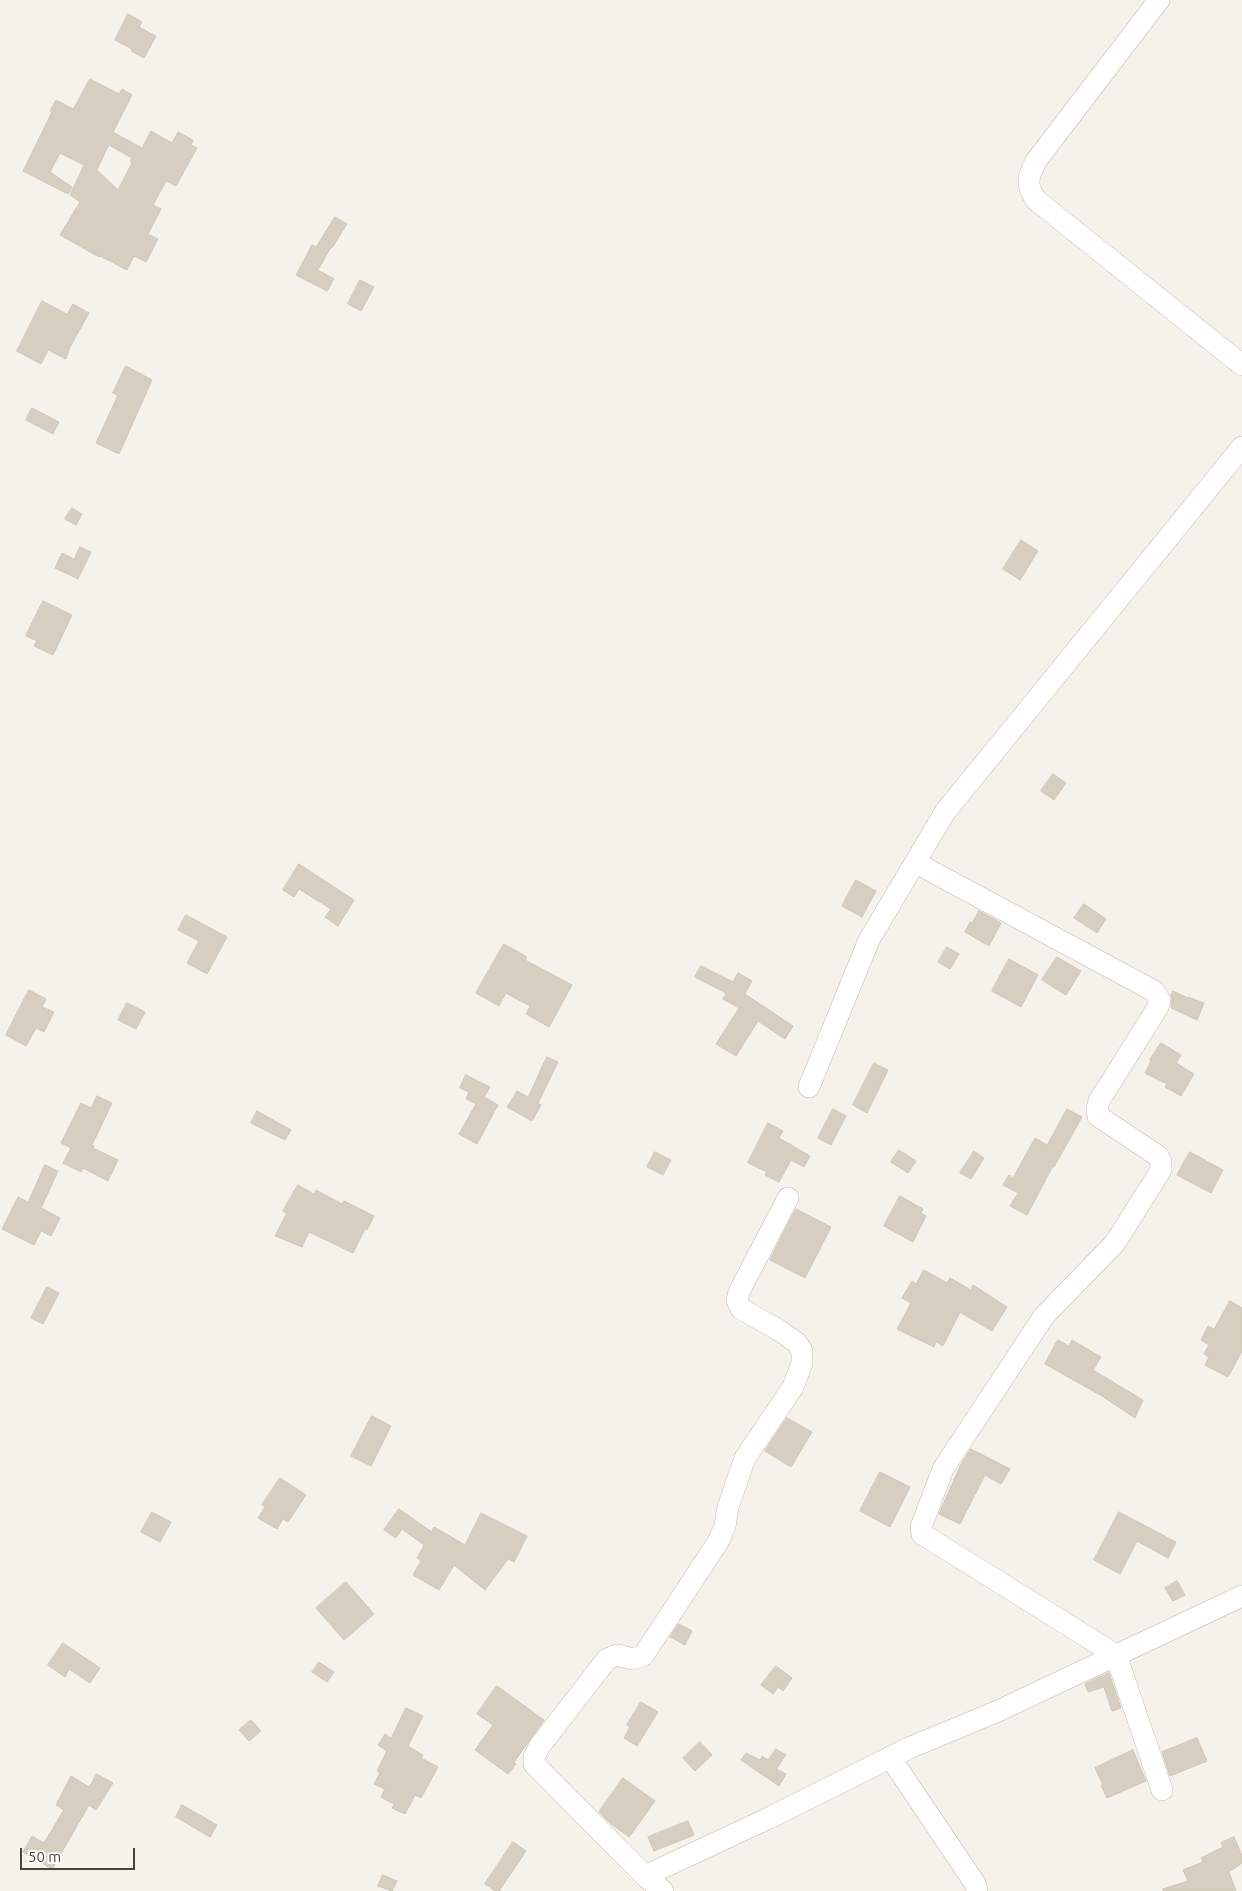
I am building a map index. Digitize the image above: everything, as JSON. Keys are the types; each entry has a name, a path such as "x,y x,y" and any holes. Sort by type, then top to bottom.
{"street":[{"path":"1159,0 1036,161 1028,177 1030,192 1036,200 1242,365"},
{"path":"808,1087 870,940 945,812 1242,447"},
{"path":"916,863 1139,982 1154,991 1160,1000 1158,1007 1099,1101 1097,1109 1098,1116 1158,1156 1161,1161 1161,1170 1115,1243 1080,1277 1038,1324 943,1469 921,1527 922,1534 1116,1655 1162,1790"},
{"path":"663,1891 645,1876 534,1764 534,1757 539,1747 607,1659 617,1655 632,1659 643,1656 718,1542 725,1526 728,1508 745,1458 793,1387 802,1363 802,1350 797,1343 777,1329 741,1309 737,1300 739,1292 760,1250 788,1198"},
{"path":"645,1876 769,1818 890,1758 998,1711 1242,1596"},
{"path":"890,1758 976,1885 977,1891"}],"building":[{"path":"128,14 142,22 139,27 156,36 144,58 115,40"},
{"path":"90,79 119,94 122,89 132,95 113,132 142,148 151,131 172,143 178,132 193,140 191,145 197,148 176,186 166,181 153,205 161,209 148,234 158,239 146,262 134,256 127,270 60,235 80,202 70,195 84,165 60,153 50,172 72,187 68,194 23,171 56,100 73,109","holes":["109,145 132,158 130,161 132,163 118,190 97,170"]},
{"path":"335,217 347,224 318,270 334,279 327,291 296,275 312,245 316,247"},
{"path":"360,280 374,287 361,311 348,304"},
{"path":"42,301 67,314 73,304 89,313 70,347 66,359 48,350 41,364 17,351"},
{"path":"126,366 152,380 119,454 96,443 118,395 113,393"},
{"path":"32,408 59,422 53,434 26,420"},
{"path":"72,508 82,514 76,525 65,519"},
{"path":"1021,540 1038,551 1020,580 1003,569"},
{"path":"80,547 91,552 78,579 55,568 62,553 74,559"},
{"path":"43,601 72,615 53,655 34,646 37,641 26,636"},
{"path":"1053,774 1066,783 1054,800 1041,791"},
{"path":"299,864 354,900 338,926 325,917 331,909 299,889 294,897 283,890"},
{"path":"856,880 876,891 862,917 842,906"},
{"path":"1084,904 1106,919 1097,933 1074,918"},
{"path":"979,911 1001,923 989,946 965,932"},
{"path":"186,915 227,937 207,974 187,963 199,941 178,930"},
{"path":"504,944 527,957 525,960 572,985 549,1027 526,1014 530,1006 506,993 499,1006 476,993"},
{"path":"947,947 959,954 950,969 938,962"},
{"path":"1057,957 1081,971 1066,995 1042,980"},
{"path":"1009,959 1038,975 1021,1007 992,991"},
{"path":"701,966 733,982 738,973 752,981 745,994 793,1026 785,1039 758,1021 736,1056 716,1044 739,1008 723,999 726,993 695,977"},
{"path":"29,990 46,999 42,1007 54,1012 44,1032 36,1028 26,1046 6,1035"},
{"path":"1173,991 1204,1003 1197,1020 1171,1008 1171,995"},
{"path":"127,1003 145,1012 136,1029 118,1020"},
{"path":"1161,1043 1181,1055 1176,1063 1194,1074 1181,1096 1165,1087 1167,1084 1145,1073 1150,1060"},
{"path":"547,1057 558,1062 538,1103 541,1105 532,1121 507,1107 517,1091 528,1097"},
{"path":"874,1063 888,1070 867,1113 853,1105"},
{"path":"466,1075 490,1087 484,1097 498,1105 477,1144 459,1134 476,1104 466,1099 469,1092 460,1088"},
{"path":"97,1096 112,1103 92,1145 94,1146 93,1148 118,1160 108,1181 83,1168 81,1172 63,1163 71,1148 61,1143 81,1103 91,1108"},
{"path":"833,1109 846,1116 831,1145 818,1138"},
{"path":"1067,1109 1082,1117 1027,1215 1010,1206 1018,1193 1003,1185 1009,1175 1013,1178 1035,1138 1047,1145"},
{"path":"257,1111 291,1130 285,1140 251,1123"},
{"path":"768,1123 783,1131 779,1138 810,1156 804,1167 791,1160 779,1182 765,1175 767,1172 748,1163"},
{"path":"899,1150 916,1161 908,1173 891,1162"},
{"path":"974,1151 984,1158 971,1179 960,1173"},
{"path":"655,1152 671,1160 663,1175 647,1167"},
{"path":"1190,1152 1223,1170 1211,1193 1177,1175"},
{"path":"45,1165 58,1171 41,1208 60,1218 51,1236 41,1231 34,1245 2,1229 18,1197 28,1202"},
{"path":"298,1185 314,1194 316,1190 342,1204 344,1201 374,1216 353,1253 309,1232 302,1247 275,1236 287,1213 283,1211"},
{"path":"900,1196 923,1209 921,1213 926,1216 913,1242 884,1226"},
{"path":"796,1209 831,1227 805,1278 770,1260"},
{"path":"924,1270 947,1283 950,1278 971,1290 973,1285 1007,1307 992,1331 960,1312 943,1346 936,1342 934,1347 897,1329 911,1303 902,1298 912,1281 916,1284"},
{"path":"47,1287 59,1293 43,1324 31,1318"},
{"path":"1230,1301 1242,1308 1242,1351 1228,1377 1205,1365 1209,1357 1204,1354 1209,1345 1201,1340 1208,1326 1214,1329"},
{"path":"1058,1340 1069,1346 1072,1340 1101,1357 1093,1370 1143,1400 1135,1418 1102,1396 1045,1364"},
{"path":"372,1416 391,1426 371,1466 351,1456"},
{"path":"787,1418 812,1432 791,1467 765,1451"},
{"path":"971,1449 1010,1469 1001,1484 985,1475 960,1524 939,1514 960,1466"},
{"path":"880,1472 910,1487 890,1527 860,1511"},
{"path":"280,1478 306,1495 288,1522 283,1519 277,1529 258,1518 265,1507 262,1505"},
{"path":"399,1509 432,1532 434,1527 465,1545 481,1513 527,1536 514,1562 508,1559 485,1590 454,1565 439,1590 413,1575 421,1561 417,1558 424,1545 402,1529 396,1538 384,1530"},
{"path":"152,1512 171,1522 160,1542 141,1532"},
{"path":"1119,1512 1176,1542 1168,1558 1137,1541 1120,1574 1094,1560"},
{"path":"1177,1581 1185,1595 1173,1601 1165,1588"},
{"path":"346,1582 374,1614 344,1640 316,1608"},
{"path":"679,1624 692,1631 685,1645 670,1637"},
{"path":"63,1643 100,1668 90,1683 69,1669 65,1677 48,1665"},
{"path":"319,1662 334,1672 327,1682 312,1672"},
{"path":"776,1666 792,1678 783,1691 778,1687 773,1694 761,1685"},
{"path":"1109,1673 1121,1708 1112,1711 1104,1687 1088,1692 1085,1684"},
{"path":"497,1686 544,1720 514,1762 516,1764 508,1774 475,1750 493,1725 477,1714"},
{"path":"641,1702 658,1712 637,1746 624,1738 630,1727 627,1725"},
{"path":"406,1708 423,1716 408,1746 423,1755 421,1758 438,1767 421,1798 415,1795 405,1814 392,1808 394,1804 381,1797 385,1789 374,1784 380,1773 377,1771 387,1751 378,1745 385,1734 391,1738"},
{"path":"251,1720 261,1731 249,1741 239,1730"},
{"path":"1197,1738 1207,1761 1170,1776 1162,1752"},
{"path":"700,1742 712,1755 695,1771 683,1758"},
{"path":"776,1749 786,1755 776,1769 786,1774 779,1786 741,1760 746,1753 760,1760 762,1756 768,1760"},
{"path":"1133,1750 1146,1781 1107,1798 1095,1768"},
{"path":"97,1774 113,1783 96,1810 89,1805 52,1869 23,1852 32,1836 44,1843 64,1810 56,1805 71,1776 89,1787"},
{"path":"623,1778 655,1801 629,1837 599,1812"},
{"path":"182,1805 217,1825 210,1837 176,1817"},
{"path":"688,1821 694,1835 654,1851 648,1837"},
{"path":"1234,1837 1242,1856 1242,1863 1229,1872 1236,1891 1163,1891 1163,1889 1188,1881 1183,1870 1203,1862 1201,1858 1223,1847 1221,1843"},
{"path":"513,1842 526,1851 499,1891 495,1891 485,1884"},
{"path":"383,1875 397,1881 392,1891 378,1886"}]}
